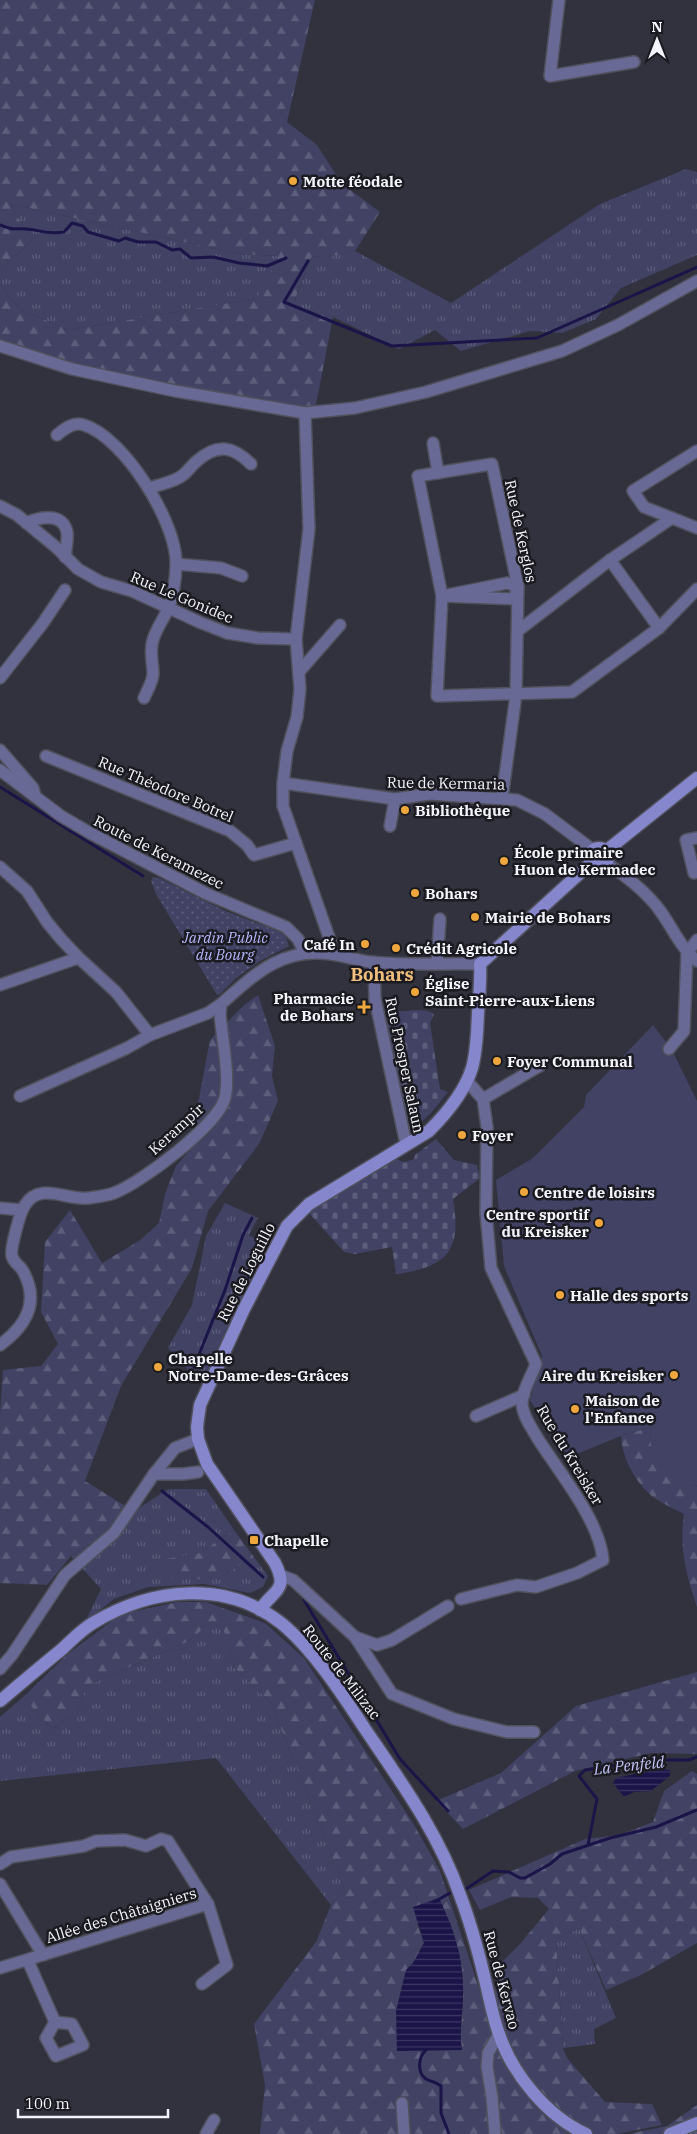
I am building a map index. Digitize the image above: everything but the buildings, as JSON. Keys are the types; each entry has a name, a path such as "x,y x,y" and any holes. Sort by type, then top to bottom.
{"street":[{"path":"559,0 553,37 550,76 634,62"},
{"path":"0,346 72,369 175,391 305,413 355,408 426,392 562,352 618,325 697,281"},
{"path":"305,413 309,530 296,639 299,672 297,716 287,751 283,783 283,806 331,943 332,954"},
{"path":"57,435 68,426 83,424 100,434 126,457 150,488 173,539 176,564 168,608 154,637 150,651 153,675 144,698"},
{"path":"433,443 438,473 418,476 442,596 437,696 572,692 659,628 697,588"},
{"path":"150,488 182,476 197,460 212,450 224,448 239,453 251,464"},
{"path":"697,451 633,491 644,506 697,528"},
{"name":"Rue de Kerglos","path":"438,473 492,464 518,587 519,630 516,695 502,798"},
{"name":"Rue Le Gonidec","path":"0,506 26,523 57,548 78,569 102,582 132,591 199,622 237,636 296,639"},
{"path":"26,523 38,517 54,517 63,524 67,532 65,557"},
{"path":"519,630 610,560 672,518"},
{"path":"610,560 659,628"},
{"path":"176,564 221,568 242,576"},
{"path":"442,596 514,599 518,587"},
{"path":"0,678 65,590"},
{"path":"299,672 340,625"},
{"path":"0,750 33,788 36,798"},
{"name":"Rue Théodore Botrel","path":"46,756 230,831 247,845 254,855 296,843"},
{"name":"Route de Keramezec","path":"0,770 61,816 145,863 227,904 286,927 298,939 305,953"},
{"path":"20,1096 127,1048 150,1035 208,1013 221,1004 247,980 286,956 305,953 332,954 350,960 374,963 480,964 599,856 697,778"},
{"name":"Rue de Kermaria","path":"283,783 395,798 428,794 502,798 518,800 530,805 579,838 648,896 687,953 697,961"},
{"path":"390,826 395,798"},
{"path":"694,873 686,840 697,838"},
{"path":"0,866 27,891 47,922 78,958 116,992 150,1035"},
{"path":"437,963 440,919"},
{"path":"669,1049 684,1031 687,953 697,940"},
{"path":"0,985 78,958"},
{"name":"Rue Prosper Salaun","path":"374,963 375,999 406,1144"},
{"path":"480,964 481,983 476,1052 467,1081 483,1099 541,1064"},
{"name":"Kerampir","path":"22,1210 26,1202 36,1194 56,1193 86,1199 114,1193 140,1179 186,1144 216,1115 224,1100 227,1087 220,1014 221,1004"},
{"name":"Rue de Loguillo","path":"282,1576 207,1464 198,1439 197,1416 200,1405 244,1309 287,1226 309,1204 429,1131 441,1119 467,1081"},
{"name":"Rue du Kreisker","path":"461,1599 517,1585 536,1587 577,1573 603,1560 602,1548 582,1503 556,1468 526,1419 522,1405 536,1364 492,1268 486,1213 487,1127 483,1099"},
{"path":"0,1208 22,1210 12,1255 16,1264 22,1268 29,1283 31,1302 24,1323 12,1337 0,1345"},
{"name":"Rue du Kreisker","path":"476,1416 524,1395"},
{"path":"0,1669 12,1655 65,1575 114,1532 154,1474 175,1448 198,1439"},
{"path":"154,1474 198,1472"},
{"path":"260,1610 282,1582 282,1576 293,1580 355,1637 392,1694 454,1719 507,1732 534,1732"},
{"name":"Route de Milizac","path":"0,1701 91,1624 126,1605 152,1597 186,1592 216,1594 240,1601 260,1610 281,1623 301,1641 356,1716 432,1830 460,1892"},
{"path":"355,1637 377,1646 392,1640 448,1606"},
{"name":"Allée des Châtaigniers","path":"0,1864 11,1857 84,1846 96,1841 124,1840 146,1846 161,1839 168,1841 208,1904 28,1961 0,1968"},
{"path":"0,1884 43,1955"},
{"name":"Rue de Kervao","path":"460,1892 477,1946 499,2034 512,2064 538,2099 563,2120 586,2134"},
{"path":"202,1984 227,1965 208,1904"},
{"path":"28,1961 55,2022"},
{"path":"495,2134 487,2067 488,2053 499,2034"},
{"path":"402,2103 404,2134"},
{"path":"206,2134 214,2120"},
{"path":"670,2134 697,2122"}],"green space":[{"path":"0,0 315,0 287,122 317,145 342,184 380,212 355,251 337,255 311,257 294,302 299,308 333,317 315,410 165,394 0,346 0,284 19,309 69,330 257,298 278,256 240,254 10,204 32,241 0,269"},
{"path":"686,169 697,172 697,255 621,288 596,319 562,333 530,331 461,351 435,330 399,349 333,317 299,308 294,303 311,257 337,255 355,251 451,303 600,204"},
{"path":"10,204 240,254 278,256 258,298 69,330 19,309 0,284 0,269 32,241"},
{"name":"Jardin Public du Bourg","path":"153,877 161,879 223,910 285,934 289,946 260,961 236,978 217,995 156,894 151,881"},
{"path":"258,995 275,1046 272,1076 278,1101 259,1144 208,1211 192,1268 121,1386 85,1481 127,1507 103,1536 71,1556 47,1585 0,1583 0,1414 3,1370 41,1366 58,1344 41,1312 45,1242 70,1210 102,1263 139,1241 159,1223 165,1194 176,1166 189,1151 210,1040 243,1006"},
{"path":"420,1010 434,1014 430,1023 440,1089 448,1092 431,1113 415,1128 409,1128 386,1024 388,1012"},
{"name":"Centre sportif du Kreisker","path":"653,1025 672,1050 697,1101 697,1486 676,1477 658,1461 651,1445 650,1427 621,1436 567,1458 530,1400 542,1356 504,1266 496,1180 533,1158 584,1107 586,1095"},
{"path":"436,1139 454,1160 477,1165 480,1178 453,1199 455,1231 453,1243 439,1261 414,1271 396,1274 392,1247 355,1254 344,1252 308,1212 396,1159 405,1162 414,1159 415,1155"},
{"path":"225,1203 258,1218 249,1235 266,1245 204,1381 195,1377 168,1348 192,1305 206,1236"},
{"path":"650,1427 652,1448 693,1485 697,1486 697,1607 684,1561 682,1539 684,1514 649,1494 632,1471 624,1454 621,1436"},
{"path":"168,1489 206,1489 234,1530 200,1553 159,1561 217,1579 254,1557 268,1576 263,1587 250,1593 204,1584 148,1587 114,1599 85,1622 101,1589 71,1556 103,1536 113,1525"},
{"path":"234,1530 254,1557 217,1579 173,1579 159,1560 200,1553"},
{"path":"178,1602 206,1602 265,1623 304,1658 413,1823 440,1871 482,1997 495,1992 498,1966 520,1944 549,1909 538,1898 511,1897 480,1910 469,1890 585,1839 619,1835 653,1822 664,1791 692,1771 697,1774 697,1943 641,1975 606,1990 579,1928 556,1939 563,2048 567,2058 605,2102 652,2104 662,2125 616,2134 260,2134 265,2085 254,2024 316,1942 331,1905 345,1890 271,1703 234,1667 223,1628 205,1627 189,1641 86,1686 79,1712 52,1729 23,1697 69,1653 121,1614","holes":["450,1922 463,1979 462,2050 406,1970 413,1963 424,1943 417,1924"]},
{"path":"205,1627 223,1627 234,1667 271,1703 345,1890 331,1905 216,1758 0,1781 0,1717 23,1697 52,1729 79,1712 86,1686 189,1641"},
{"path":"697,1672 697,1754 651,1753 575,1771 463,1829 436,1801 501,1773 576,1706"},
{"path":"579,1928 616,2018 594,2029 595,2044 563,2048 556,1939"},
{"path":"697,2105 697,2134 628,2134 667,2126"}],"shaded area":[{"path":"661,1769 670,1770 670,1776 651,1791 634,1792 624,1797 613,1783 616,1778"},
{"path":"439,1898 453,1931 463,1976 462,2050 397,2051 396,2011 406,1970 413,1963 424,1943 413,1907"}],"waterway":[{"path":"0,225 12,229 53,233 64,232 72,223 83,226 88,232 119,241 125,238 138,242 156,242 172,250 180,249 191,258 213,257 239,263 267,266 286,258"},
{"path":"308,261 284,302 392,346 537,338 697,267"},
{"path":"0,787 143,876"},
{"path":"194,1367 225,1290 243,1235 252,1218"},
{"path":"162,1491 208,1527 263,1577"},
{"path":"304,1600 400,1759 448,1811"},
{"name":"La Penfeld","path":"588,1845 597,1799 579,1776 585,1770 651,1760 689,1760 697,1757"},
{"name":"La Penfeld","path":"466,1889 493,1871 509,1872 520,1878 525,1878 550,1864 562,1854 610,1838 656,1827 697,1810"},
{"name":"La Penfeld","path":"434,1902 450,1893"},
{"name":"La Penfeld","path":"426,2050 420,2060 421,2072 426,2079 441,2086 441,2113 449,2134"}],"place":[{"name":"Motte féodale","path":"293,181"},
{"name":"Bibliothèque","path":"405,810"},
{"name":"École primaire Huon de Kermadec","path":"504,861"},
{"name":"Bohars","path":"415,893"},
{"name":"Mairie de Bohars","path":"475,917"},
{"name":"Café In","path":"365,944"},
{"name":"Crédit Agricole","path":"396,948"},
{"name":"Église Saint-Pierre-aux-Liens","path":"415,992"},
{"name":"Pharmacie de Bohars","path":"364,1007"},
{"name":"Foyer Communal","path":"497,1061"},
{"name":"Foyer","path":"462,1135"},
{"name":"Centre de loisirs","path":"524,1192"},
{"name":"Centre sportif du Kreisker","path":"599,1223"},
{"name":"Halle des sports","path":"560,1295"},
{"name":"Chapelle Notre-Dame-des-Grâces","path":"158,1367"},
{"name":"Aire du Kreisker","path":"674,1375"},
{"name":"Maison de l'Enfance","path":"575,1409"},
{"name":"Chapelle","path":"254,1540"}],"district":[{"name":"Bohars","path":"382,974"}]}
